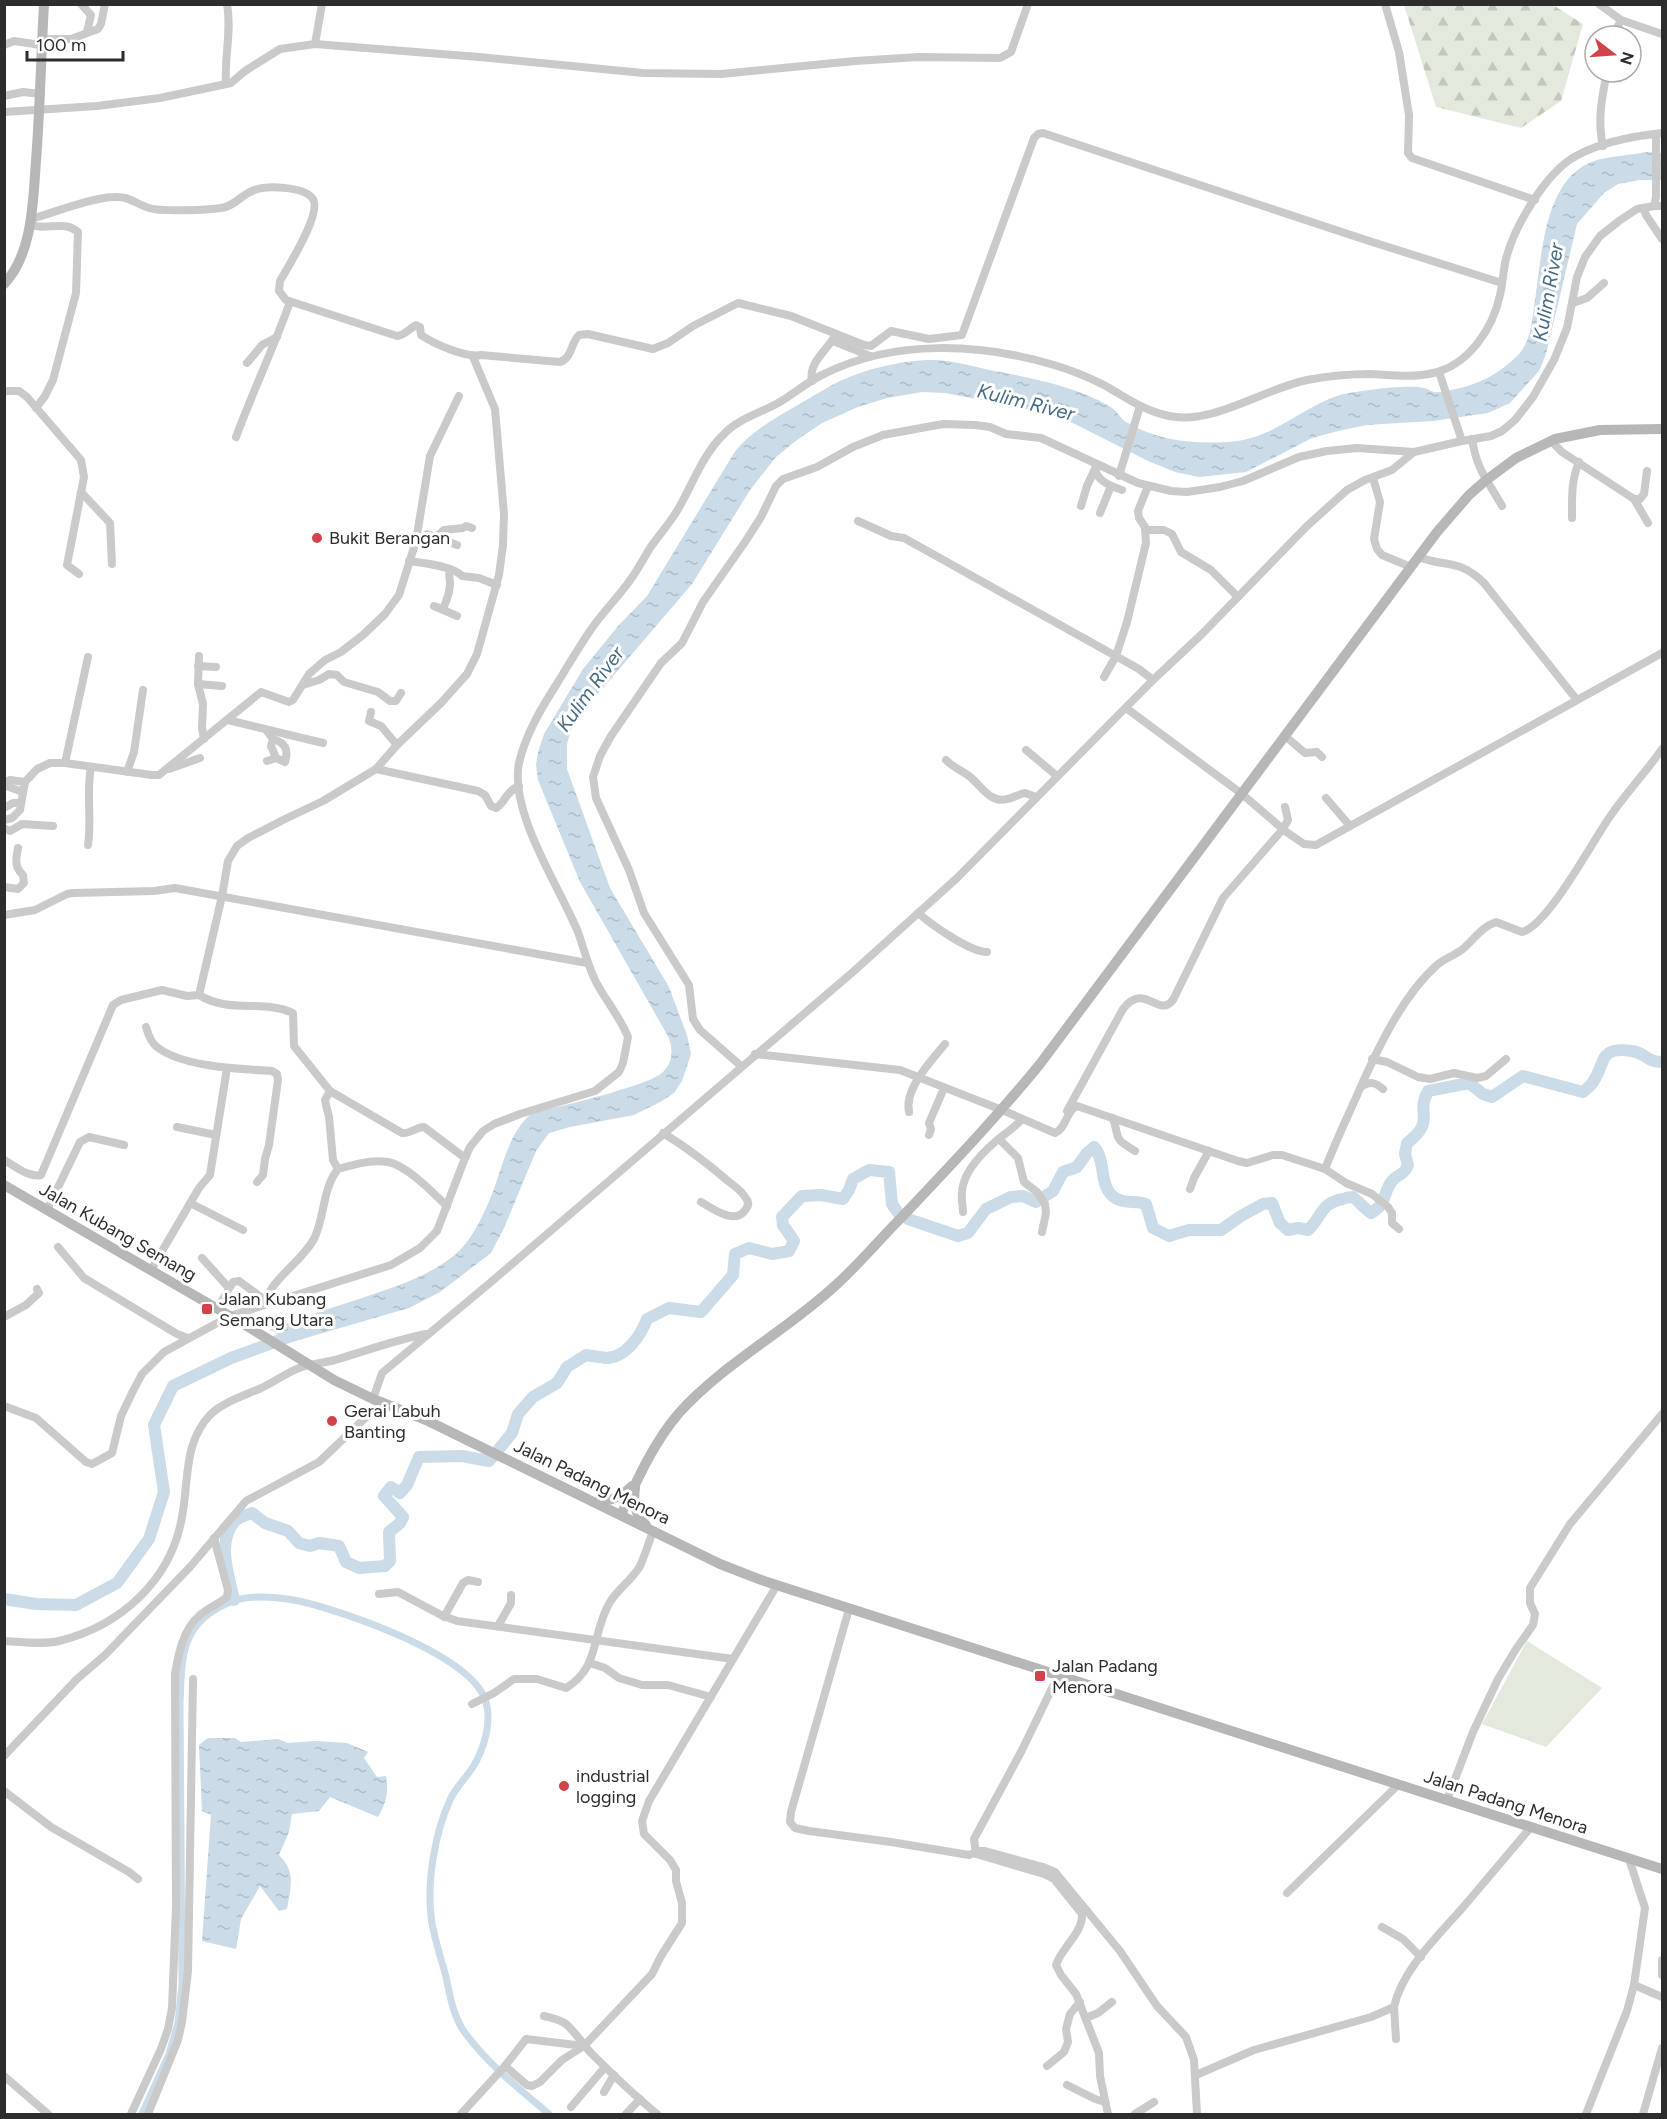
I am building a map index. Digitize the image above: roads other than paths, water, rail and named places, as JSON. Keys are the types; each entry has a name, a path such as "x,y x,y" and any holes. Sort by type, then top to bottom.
{"street":[{"path":"4,284 24,250 31,222 41,94 44,4"},
{"path":"81,4 91,15 87,32"},
{"path":"4,45 14,41 42,42 72,39 98,29 105,4"},
{"path":"226,84 230,32 227,4"},
{"path":"315,44 322,4"},
{"path":"4,112 97,106 160,98 231,83 245,70 280,50 315,44 643,73 721,74 803,65 919,57 1000,58 1011,52 1028,4"},
{"path":"1385,4 1399,52 1409,116 1408,153 1412,158 1535,200"},
{"path":"1599,4 1621,20 1662,34"},
{"path":"1619,24 1621,20"},
{"path":"1603,146 1599,130 1604,84"},
{"path":"4,96 23,92 41,94"},
{"path":"835,338 871,346 891,331 929,339 962,335 1034,138 1043,133 1502,283"},
{"path":"4,1406 36,1418 86,1462 92,1464 112,1453 121,1416 142,1374 164,1352 230,1316 264,1303 391,1265 420,1248 437,1231 470,1147 483,1131 520,1114 596,1091 619,1072 628,1037 587,963 577,929 527,821 519,786 520,758 543,705 594,625 615,601 676,512 717,442 726,431 843,365 896,351 946,348 1028,358 1101,383 1138,410 1187,418 1204,416 1279,387 1305,380 1372,374 1403,376 1439,374 1468,353 1482,338 1493,319 1501,293 1507,256 1515,234 1525,214 1556,170 1576,156 1603,146 1630,137 1659,134 1655,144 1658,206 1637,210 1619,221 1600,236 1585,257 1577,277 1567,328 1554,360 1533,397 1515,420 1502,431 1491,436 1472,439 1460,436 1414,452 1392,470 1347,490 1307,526 957,878 854,971 382,1373 378,1400 319,1462 246,1501 158,1601 105,1655 77,1679 4,1756"},
{"path":"31,222 114,197 134,200 149,208 215,209 232,206 254,190 288,188 305,192 313,199 315,207 313,219 280,281 279,291 291,302 397,336 403,335 416,326 420,327 421,335 430,342 473,357 481,355 560,362 570,355 573,341 579,335 588,334 653,349 738,303 790,316 871,357"},
{"path":"1643,208 1662,239"},
{"path":"31,222 37,228 63,225 78,232 76,293 53,380 36,408"},
{"path":"1573,303 1587,298 1605,283"},
{"path":"237,436 291,302"},
{"path":"247,363 262,345 278,336"},
{"path":"812,381 815,362 835,338"},
{"path":"262,345 261,351 267,359"},
{"path":"200,994 228,861 237,846 257,833 323,801 376,769 397,745 441,703 466,674 477,654 497,585 503,544 504,514 496,422 491,397 473,357"},
{"path":"1439,374 1460,436"},
{"path":"4,391 19,391 81,460 84,477 67,565 79,574"},
{"path":"4,820 12,818 20,810 25,782 37,769 50,763 159,775 261,693 289,702 292,700 309,674 325,660 341,652 385,614 399,595 416,541 430,456 459,396"},
{"path":"1119,476 1138,410"},
{"path":"741,1066 700,1030 693,1020 689,985 644,912 629,870 596,798 593,777 600,756 611,736 661,663 682,643 703,602 745,542 761,517 776,486 783,479 817,467 853,447 883,435 943,424 975,425 1006,434 1041,438 1058,444 1095,468 1148,486 1187,492 1220,488 1299,458 1327,451 1357,448 1414,452"},
{"path":"621,1515 636,1481 666,1430 679,1413 730,1367 802,1314 837,1284 1002,1110 1040,1064 1419,557 1463,502 1485,481 1516,458 1551,441 1600,430 1662,429"},
{"path":"1472,439 1475,460 1485,481 1502,506"},
{"path":"1551,441 1562,452 1634,499 1648,523"},
{"path":"1572,518 1574,474 1579,462"},
{"path":"1095,468 1095,475 1110,486 1122,489"},
{"path":"1081,506 1095,468"},
{"path":"1634,499 1640,499 1644,494 1647,471"},
{"path":"1373,478 1380,502 1374,539 1377,549 1382,555 1412,567"},
{"path":"1100,513 1110,486"},
{"path":"1104,676 1116,656 1146,543 1145,530 1138,511 1148,486"},
{"path":"81,492 110,523 112,564"},
{"path":"858,521 891,536 904,538 1139,669 1153,680"},
{"path":"437,536 444,530 466,526 472,528"},
{"path":"1145,530 1164,530 1172,534 1181,552 1211,570 1238,597"},
{"path":"416,541 428,534 457,545"},
{"path":"1419,557 1429,561 1454,564 1474,574 1484,583 1577,700"},
{"path":"410,561 459,572 462,576 479,578 497,585"},
{"path":"443,609 449,592 450,570"},
{"path":"434,606 456,616"},
{"path":"1126,708 1242,794 1283,829 1310,846 1316,845 1662,653"},
{"path":"199,656 198,684 203,704 204,739"},
{"path":"65,763 88,657"},
{"path":"198,666 216,667"},
{"path":"303,685 329,674 337,675 344,682 378,692 390,701 396,701 401,693"},
{"path":"198,684 222,686"},
{"path":"127,772 134,752 143,690"},
{"path":"371,712 369,721 381,726 397,745"},
{"path":"228,720 323,743"},
{"path":"267,731 273,739 285,746 288,752 285,762 276,758 267,761"},
{"path":"1285,736 1305,753 1317,752 1322,757"},
{"path":"273,739 271,746 276,758"},
{"path":"1325,1169 1372,1059 1400,1012 1421,983 1437,965 1462,950 1487,926 1496,922 1522,932 1537,924 1550,909 1611,814 1662,749"},
{"path":"1026,750 1058,776"},
{"path":"168,769 200,758"},
{"path":"946,760 955,769 968,775 987,795 998,800 1006,800 1025,793 1036,797"},
{"path":"88,845 91,818 88,781 91,767"},
{"path":"376,769 478,791 485,795 491,806 496,808 500,806 511,789 519,786"},
{"path":"22,792 6,786 5,782 10,780 25,782"},
{"path":"1326,798 1350,826"},
{"path":"4,808 13,803 21,803"},
{"path":"1055,1133 1122,1009 1135,998 1165,1005 1170,1004 1222,898 1283,829 1288,820 1285,807"},
{"path":"4,828 10,831 22,824 53,826"},
{"path":"4,887 18,889 24,883 24,876 17,870 15,861 18,848"},
{"path":"4,915 35,910 73,893 154,891 175,888 587,963"},
{"path":"918,913 932,925 978,952 987,952"},
{"path":"4,1160 35,1177 41,1175 113,1005 121,999 162,990 187,996 200,994 211,1002 221,1005 279,1008 293,1013 294,1046 330,1091 402,1133 424,1127 465,1158"},
{"path":"146,1027 156,1047 177,1059 227,1068 272,1071 277,1074 269,1145 263,1174 256,1182"},
{"path":"909,1112 907,1102 919,1076 945,1044"},
{"path":"755,1054 900,1070 1055,1133"},
{"path":"1372,1059 1387,1062 1418,1077 1430,1079 1454,1074 1478,1078 1486,1076 1506,1059"},
{"path":"151,1270 190,1203 210,1175 227,1068"},
{"path":"1360,1088 1368,1083 1376,1083 1383,1089"},
{"path":"929,1135 931,1130 929,1124 944,1088"},
{"path":"330,1091 325,1100 333,1160 338,1169"},
{"path":"1055,1133 1060,1130 1071,1109 1077,1106 1247,1162 1282,1155 1325,1169 1346,1184 1372,1194 1388,1207 1392,1213 1392,1223 1399,1229"},
{"path":"1113,1118 1119,1142 1135,1151"},
{"path":"963,1212 962,1191 967,1176 976,1162 1022,1119"},
{"path":"177,1127 216,1134"},
{"path":"663,1133 708,1163 744,1194 748,1206 742,1215 736,1217 715,1211 700,1202"},
{"path":"47,1210 84,1138 89,1137 124,1145"},
{"path":"999,1139 1018,1158 1024,1182 1037,1192 1043,1202 1046,1209 1042,1232"},
{"path":"1190,1189 1209,1151"},
{"path":"264,1303 273,1287 313,1239 331,1179 338,1169 366,1162 389,1162 416,1178 447,1206"},
{"name":"Jalan Kubang Semang","path":"4,1185 308,1363"},
{"path":"190,1203 243,1230"},
{"path":"58,1247 84,1278 177,1334 188,1338"},
{"path":"202,1258 229,1288"},
{"path":"217,1309 233,1282 239,1281 264,1303"},
{"path":"4,1317 26,1305 39,1293 37,1289"},
{"path":"4,1641 30,1643 57,1641 109,1622 140,1598 161,1573 177,1537 182,1517 190,1452 198,1431 212,1414 225,1404 276,1382 308,1363 429,1334"},
{"name":"Jalan Padang Menora","path":"308,1363 334,1380 426,1420 720,1564 777,1585 1058,1676 1662,1869"},
{"path":"1447,1800 1473,1732 1498,1679 1533,1625 1535,1614 1530,1603 1530,1588 1570,1524 1662,1414"},
{"path":"596,1503 611,1501 625,1493 636,1481"},
{"path":"472,1704 494,1694 514,1679 537,1678 566,1688 583,1675 590,1663 602,1617 610,1601 639,1567 653,1531 642,1522 636,1509 633,1495 636,1481"},
{"path":"131,2115 168,2029 172,2008 176,1907 175,1674 178,1658 193,1622 227,1597 228,1590 214,1538"},
{"path":"444,1617 463,1582 468,1580 478,1582"},
{"path":"503,2068 527,2085 532,2086 540,2082 562,2060 584,2046 652,1974 682,1923 683,1909 676,1870 670,1860 644,1834 642,1821 649,1802 777,1585"},
{"path":"379,1594 399,1592 444,1617 457,1621 733,1659"},
{"path":"498,1626 512,1603 511,1595"},
{"path":"849,1608 790,1822 795,1828 809,1831 969,1855 985,1851 1055,1872 1120,1951 1157,2006 1186,2037 1191,2047 1196,2075 1197,2115"},
{"path":"590,1663 605,1668 619,1678 642,1685 668,1685 711,1696"},
{"path":"976,1853 974,1839 1021,1752 1058,1676"},
{"path":"148,2115 178,2040 188,1971 193,1679"},
{"path":"1287,1893 1398,1785"},
{"path":"4,1791 51,1827 129,1872 138,1880"},
{"path":"1396,2039 1394,2007 1404,1980 1531,1827"},
{"path":"976,1853 1054,1879 1082,1914 1081,1926 1056,1965 1080,2002 1099,2053 1100,2076 1108,2115"},
{"path":"1586,2115 1627,2011 1634,1985 1645,1908 1629,1859"},
{"path":"1382,1927 1403,1940 1421,1957"},
{"path":"1662,1960 1662,1975"},
{"path":"1634,1985 1662,1997"},
{"path":"1047,2066 1064,2052 1068,2042 1066,2029 1070,2013 1080,2002"},
{"path":"1086,2018 1098,2013 1112,2002"},
{"path":"1196,2075 1254,2050 1371,2017 1394,2007"},
{"path":"544,2016 564,2023 580,2037 584,2046 657,2115"},
{"path":"461,2115 526,2039 584,2046"},
{"path":"1643,2115 1662,2048"},
{"path":"571,2107 605,2067"},
{"path":"604,2092 614,2075"},
{"path":"4,2076 48,2115"},
{"path":"1067,2085 1105,2102"},
{"path":"626,2115 640,2099"},
{"path":"1134,2115 1154,2102"}],"water":[{"path":"1647,152 1662,153 1662,180 1640,180 1618,184 1604,193 1577,224 1546,354 1539,371 1510,403 1488,413 1433,421 1366,425 1338,431 1312,438 1246,472 1199,477 1175,472 1148,461 1075,424 1051,415 945,393 922,392 887,398 858,407 822,423 776,457 750,490 692,584 579,716 572,726 567,744 567,769 610,888 669,987 687,1035 691,1054 682,1081 674,1093 634,1115 549,1133 536,1151 504,1228 491,1253 440,1292 409,1308 292,1342 269,1329 395,1286 433,1270 461,1249 477,1226 491,1196 509,1146 522,1123 531,1114 601,1096 655,1078 669,1064 671,1047 669,1038 580,882 538,780 536,765 544,734 583,669 618,626 647,596 734,453 757,431 840,381 872,369 916,361 955,362 1058,385 1104,403 1126,422 1140,429 1167,438 1195,442 1224,442 1251,438 1277,427 1314,406 1348,393 1382,388 1416,387 1438,392 1461,388 1488,378 1519,354 1526,344 1548,222 1555,201 1565,183 1579,169 1597,160"},
{"path":"208,1738 235,1738 241,1742 278,1739 288,1743 316,1741 347,1743 368,1752 364,1758 377,1777 386,1776 387,1782 386,1797 378,1817 330,1797 319,1811 292,1814 289,1832 279,1855 290,1873 291,1886 287,1909 279,1911 260,1886 241,1919 236,1949 202,1941 211,1815 202,1811 199,1745"}],"waterway":[{"path":"908,1219 958,1236 968,1233 986,1209 1011,1197 1023,1196 1036,1202 1053,1191 1063,1172 1077,1167 1094,1147 1100,1159 1104,1181 1111,1194 1120,1200 1146,1204 1153,1228 1169,1236 1189,1230 1221,1230 1263,1204 1272,1203 1280,1223 1288,1230 1298,1228 1308,1230 1326,1207 1336,1201 1353,1197 1371,1213 1380,1206 1392,1181 1408,1165 1405,1154 1407,1143 1421,1128 1424,1117 1423,1106 1428,1091 1469,1083 1483,1094 1492,1097 1523,1076 1583,1092 1592,1083 1605,1058 1613,1051 1632,1051 1653,1061 1662,1062"},
{"path":"234,1600 225,1549 229,1529 239,1518 252,1513 265,1523 288,1531 299,1543 310,1546 319,1543 339,1546 346,1562 359,1568 385,1566 390,1561 389,1532 400,1523 403,1517 384,1496 391,1487 400,1493 407,1485 419,1457 462,1456 489,1461 512,1433 518,1414 533,1397 557,1383 567,1367 586,1355 606,1358 620,1354 637,1338 647,1319 669,1308 701,1312 733,1275 735,1254 749,1248 772,1254 789,1251 794,1241 783,1225 782,1217 802,1196 821,1195 843,1199 853,1179 869,1170 889,1172 892,1204 899,1214"},
{"name":"Kulim River","path":"4,1599 36,1604 76,1605 117,1583 149,1539 164,1492 154,1425 173,1386 231,1358 299,1333"},
{"path":"142,2114 169,2054 178,2023 182,1985 180,1705 181,1673 186,1645 200,1621 212,1612 236,1600 263,1597 319,1606 404,1638 433,1652 457,1668 476,1685 486,1702 488,1718 484,1744 473,1767 450,1800 436,1842 430,1888 432,1924 452,2006 465,2033 494,2066 549,2114"}],"place":[{"name":"Bukit Berangan","path":"317,538"},
{"name":"Jalan Kubang Semang Utara","path":"207,1309"},
{"name":"Gerai Labuh Banting","path":"332,1421"},
{"name":"Jalan Padang Menora","path":"1040,1676"},
{"name":"industrial logging","path":"564,1786"}]}
